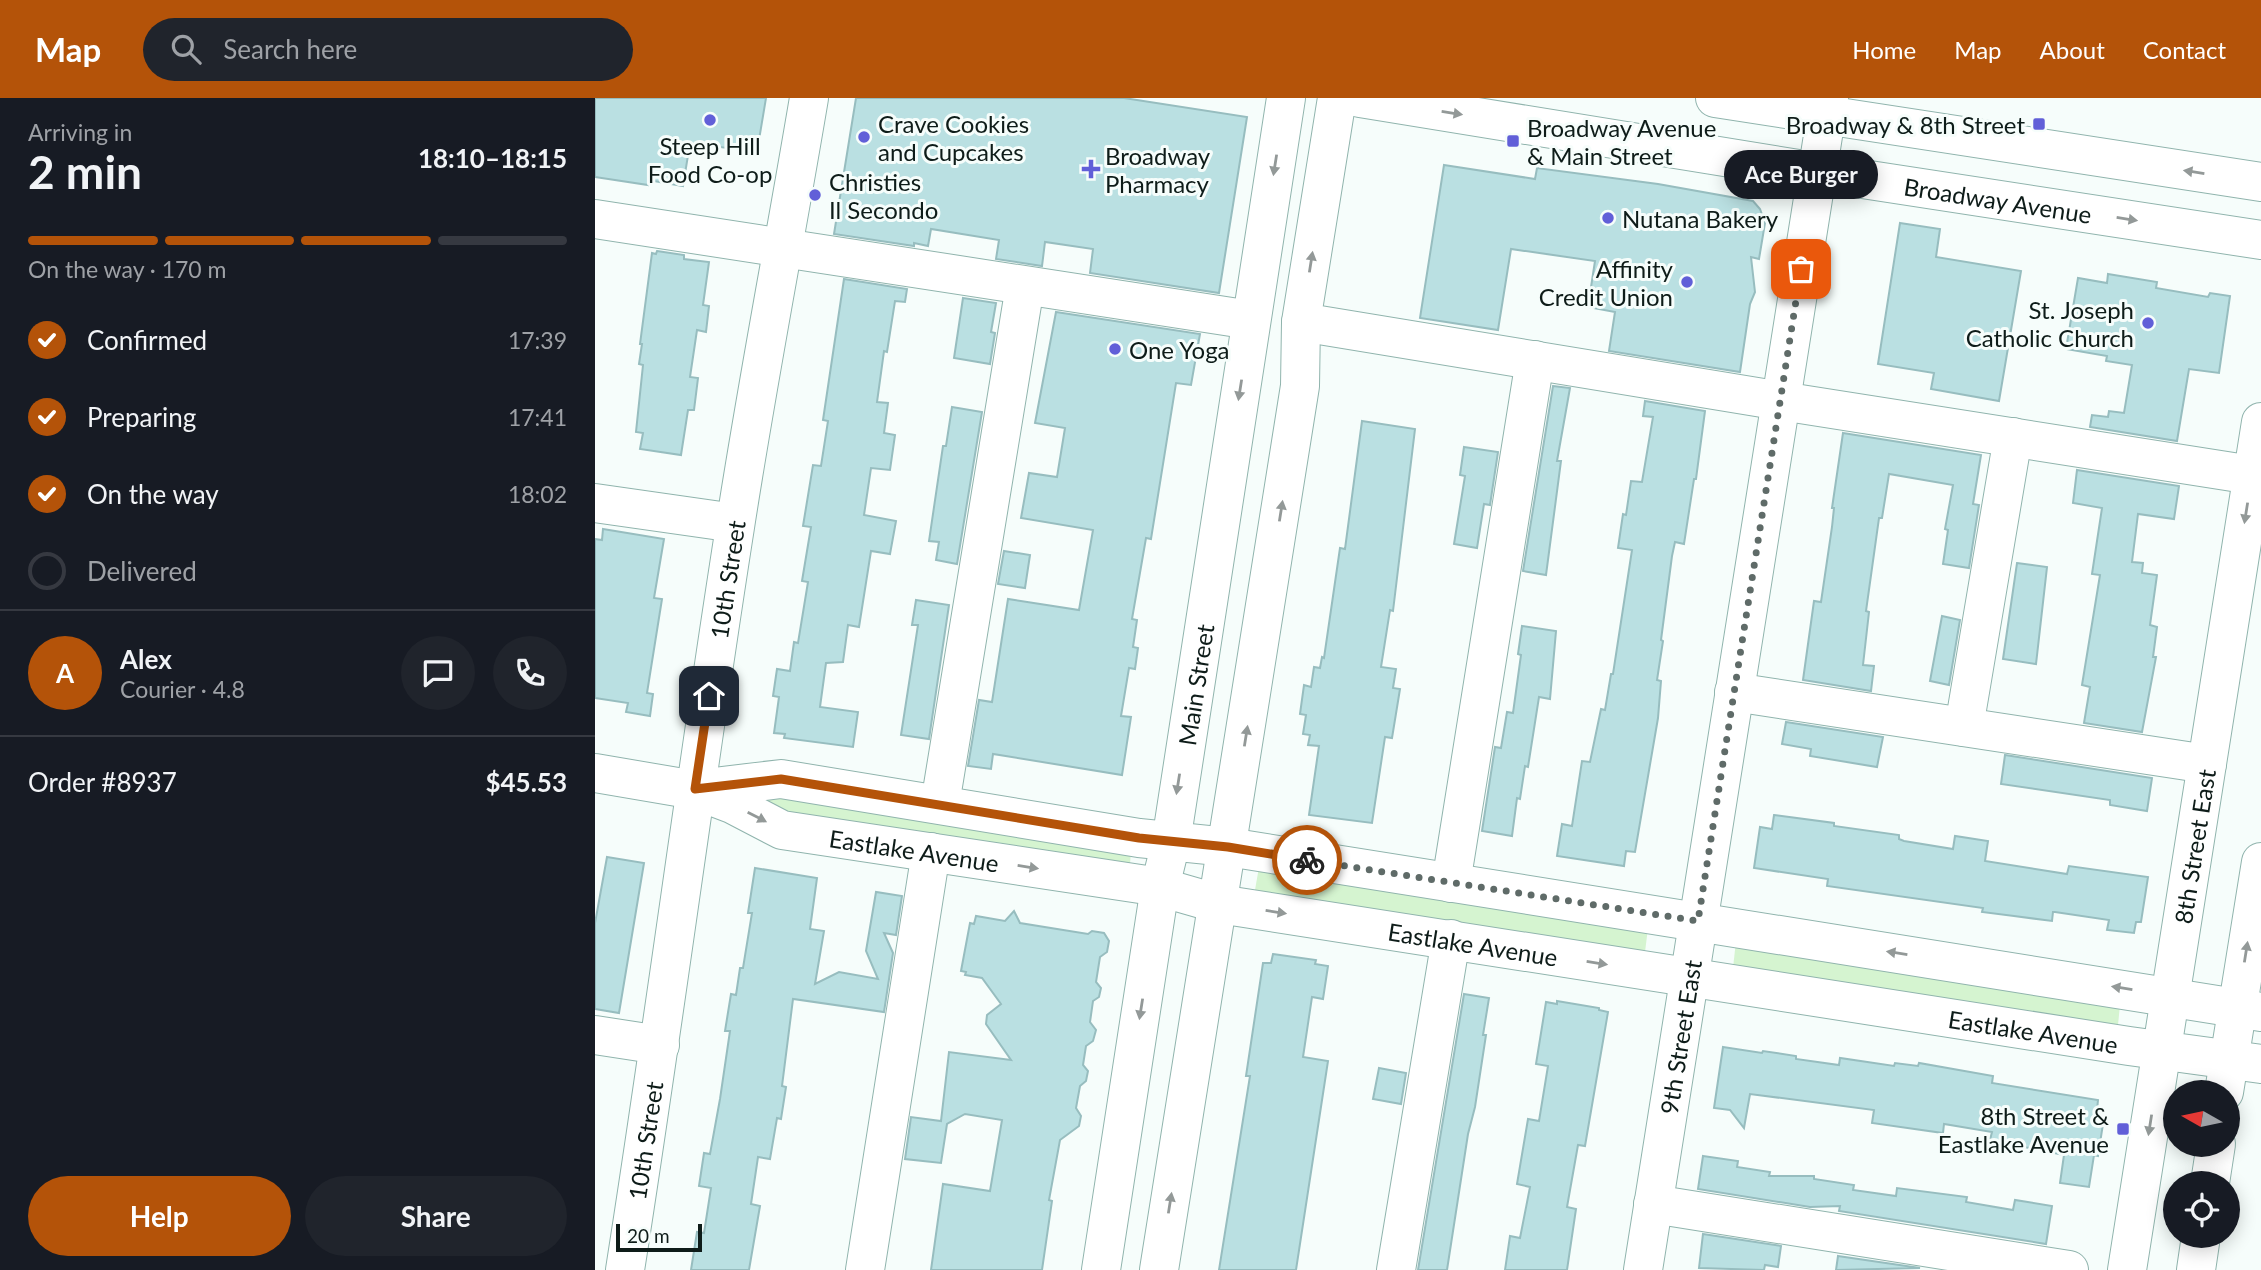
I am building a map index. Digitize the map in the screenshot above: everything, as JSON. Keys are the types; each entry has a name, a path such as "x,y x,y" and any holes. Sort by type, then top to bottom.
{"street":[{"name":"10th Street","path":"625,1270 735,523 809,98"},
{"name":"Main Street","path":"1101,1270 1160,887 1171,842 1286,98"},
{"path":"1159,1270 1300,386 1301,322 1337,98"},
{"name":"Broadway Avenue","path":"1360,98 2261,240"},
{"path":"1715,98 1827,107 2261,183"},
{"name":"9th Street East","path":"1643,1270 1827,107"},
{"path":"595,219 1251,320"},
{"path":"940,804 1025,286"},
{"path":"1301,322 2252,475"},
{"path":"1451,883 1535,360"},
{"name":"8th Street East","path":"2127,1270 2261,422"},
{"path":"1964,727 2013,437"},
{"path":"595,503 735,523"},
{"path":"1734,692 2207,764"},
{"name":"Eastlake Avenue","path":"595,773 695,789 732,804 782,830 1160,887 1219,904 2162,1050 2238,1071"},
{"name":"Eastlake Avenue","path":"695,789 781,779 1171,842 1228,847 2249,1010"},
{"path":"865,1270 931,852"},
{"path":"2238,1071 2249,1010 2261,862"},
{"path":"1396,1270 1451,939"},
{"path":"595,1035 660,1045"},
{"path":"1653,1204 1884,1256 2069,1270"},
{"path":"2196,1270 2199,1248"}],"green space":[{"path":"743,789 1131,852 1130,864 745,806"},
{"path":"1259,867 1648,928 1645,952 1255,890"},
{"path":"1736,941 2120,1005 2118,1025 1733,968"}],"building":[{"path":"595,98 766,98 757,152 690,143 683,186 648,180 648,185 595,177"},
{"path":"856,98 1124,98 1247,117 1219,293 1090,273 1093,249 1045,242 1042,266 996,259 999,240 931,229 928,246 834,234"},
{"path":"1444,165 1535,179 1537,168 1658,184 1753,201 1760,209 1765,223 1759,259 1751,257 1755,292 1750,304 1740,372 1609,351 1615,312 1588,307 1595,261 1511,249 1498,330 1420,318"},
{"path":"1900,223 1940,229 1936,257 2021,271 1999,401 1931,389 1934,373 1878,364"},
{"path":"657,251 684,255 684,259 709,262 703,305 709,306 706,332 697,330 690,377 698,378 694,410 688,410 681,455 640,449 643,433 636,432 643,365 639,364 640,344 652,253 656,254"},
{"name":"St. Joseph Catholic Church","path":"2108,274 2157,282 2156,288 2208,297 2210,293 2230,296 2219,373 2189,369 2177,441 2090,427 2092,415 2108,417 2109,411 2124,413 2132,365 2106,361 2107,356 2066,349 2078,278 2107,283"},
{"path":"844,279 907,289 905,302 895,301 877,402 888,403 884,433 895,435 890,470 871,468 864,515 896,521 890,554 871,551 859,627 848,625 843,662 826,663 820,707 858,712 853,747 784,738 785,734 774,733 779,697 773,696 777,669 790,671 794,642 798,643 808,582 802,581 811,527 803,526 813,465 821,466 828,421 823,420"},
{"path":"963,298 996,303 991,332 995,333 990,364 954,358"},
{"path":"1056,312 1200,334 1191,385 1176,383 1151,539 1146,538 1132,619 1137,620 1133,647 1138,648 1135,669 1129,668 1121,716 1131,717 1122,775 993,754 991,769 968,766 979,700 992,702 1008,599 1079,610 1093,530 1021,518 1029,473 1057,477 1065,428 1035,423"},
{"path":"1553,386 1570,388 1557,461 1561,461 1546,575 1523,571"},
{"path":"1645,401 1705,411 1684,544 1675,542 1672,556 1657,680 1661,681 1658,718 1635,852 1626,851 1624,866 1557,856 1562,824 1572,826 1582,761 1590,762 1601,709 1605,710 1613,674 1632,550 1618,548 1623,514 1626,515 1631,481 1642,482 1653,417 1643,416"},
{"path":"952,407 982,412 957,564 936,560 939,542 929,541 943,446 946,446"},
{"path":"1362,421 1415,429 1393,611 1390,610 1381,667 1396,669 1393,688 1400,689 1392,738 1385,737 1372,823 1309,815 1319,746 1308,745 1310,735 1303,734 1306,715 1300,714 1304,685 1311,687 1314,667 1320,668 1322,657 1324,658 1340,548 1345,549"},
{"path":"1843,433 1981,455 1973,504 1979,505 1969,568 1943,564 1948,530 1945,529 1953,485 1889,474 1882,518 1879,518 1866,611 1869,612 1863,665 1874,666 1871,691 1803,680 1814,601 1821,602"},
{"path":"1464,447 1498,452 1490,505 1484,504 1477,548 1454,544 1465,476 1460,475"},
{"path":"2077,470 2179,486 2174,519 2138,514 2132,562 2143,563 2142,573 2157,575 2150,625 2157,627 2153,657 2156,657 2142,732 2084,723 2090,687 2082,685 2100,575 2092,574 2102,508 2073,503"},
{"path":"603,529 664,539 654,598 662,599 647,693 653,694 650,716 626,712 628,703 595,698 595,539 602,540"},
{"path":"1004,551 1030,555 1025,588 998,584"},
{"path":"2017,563 2047,567 2036,664 2003,659"},
{"path":"916,600 949,605 929,739 901,735 918,625 912,625"},
{"path":"1942,616 1960,620 1949,685 1930,681"},
{"path":"1522,626 1556,631 1550,699 1539,697 1528,767 1525,766 1520,799 1517,798 1512,836 1482,831 1495,747 1501,748 1507,712 1513,713"},
{"path":"1786,722 1883,737 1877,767 1810,756 1811,749 1782,744"},
{"path":"2005,755 2152,778 2147,811 2110,805 2110,800 2001,784"},
{"path":"1774,815 1899,835 1899,839 1904,841 1953,849 1955,836 1988,841 1985,861 2067,874 2069,866 2148,877 2141,922 2136,922 2134,933 2107,930 2109,920 2055,912 2052,921 1982,912 1983,908 1827,886 1828,879 1754,868 1760,827 1772,829"},
{"path":"607,857 644,863 619,1013 595,1009 595,923"},
{"path":"755,868 817,878 810,929 824,931 815,984 839,972 878,979 866,951 876,892 902,896 896,935 884,933 893,953 884,1012 793,999 782,1086 786,1087 781,1119 777,1118 770,1159 758,1157 751,1204 760,1206 749,1270 691,1270 697,1232 704,1233 711,1188 699,1186 704,1153 710,1154 720,1099 730,1031 725,1031 731,994 736,995 740,968 743,968 752,913 748,913"},
{"path":"1014,911 1020,923 1088,934 1092,931 1104,933 1109,941 1107,952 1100,957 1096,982 1101,988 1099,997 1093,1001 1090,1022 1096,1030 1093,1041 1086,1046 1083,1065 1088,1071 1086,1081 1080,1086 1076,1108 1081,1116 1079,1126 1060,1140 1049,1200 1052,1201 1042,1270 931,1270 943,1184 990,1191 1002,1120 965,1114 947,1124 941,1163 905,1159 911,1117 941,1121 949,1052 1011,1060 986,1024 987,1015 1001,1004 982,978 965,975 966,972 961,971 970,923 974,924 976,916 1005,921"},
{"path":"1273,954 1316,960 1315,964 1328,966 1323,999 1312,997 1303,1057 1328,1061 1296,1270 1219,1270 1250,1076 1246,1076 1263,963 1271,963"},
{"path":"1464,994 1489,998 1475,1107 1468,1134 1447,1270 1418,1270"},
{"path":"1557,1001 1608,1012 1585,1146 1578,1145 1567,1207 1576,1209 1567,1270 1505,1270 1510,1236 1520,1238 1530,1187 1517,1184 1528,1119 1539,1121 1548,1066 1536,1064 1546,1002 1557,1004"},
{"path":"1723,1047 1796,1056 1796,1059 1839,1065 1840,1058 1894,1066 1895,1063 1918,1066 1919,1063 1993,1076 1992,1083 2098,1100 2097,1110 2105,1111 2098,1156 2094,1155 2089,1187 2060,1183 2064,1155 1990,1140 1992,1132 1944,1124 1943,1133 1872,1123 1874,1110 1750,1094 1744,1128 1730,1110 1714,1108"},
{"path":"1379,1068 1406,1073 1401,1104 1373,1099"},
{"path":"1703,1156 1738,1161 1737,1167 1770,1172 1769,1176 1814,1176 1814,1179 1854,1185 1853,1190 1896,1196 1897,1188 1967,1197 1966,1202 2013,1210 2015,1200 2052,1206 2046,1244 1839,1211 1840,1206 1810,1207 1698,1189"},
{"path":"1703,1234 1781,1246 1778,1267 1765,1265 1764,1270 1699,1268"},
{"path":"1838,1256 1920,1268 1836,1270"}],"way so far":[{"path":"1307,860 1698,921 1801,269"}],"place":[{"name":"Steep Hill Food Co-op","path":"710,120"},
{"name":"Broadway & 8th Street","path":"2039,124"},
{"name":"Crave Cookies and Cupcakes","path":"864,137"},
{"name":"Broadway Avenue & Main Street","path":"1513,141"},
{"name":"Broadway Pharmacy","path":"1091,169"},
{"name":"Christies Il Secondo","path":"815,195"},
{"name":"Nutana Bakery","path":"1608,218"},
{"name":"Ace Burger","path":"1801,269"},
{"name":"Affinity Credit Union","path":"1687,282"},
{"name":"St. Joseph Catholic Church","path":"2148,323"},
{"name":"One Yoga","path":"1115,349"},
{"name":"8th Street & Eastlake Avenue","path":"2123,1129"}],"route":[{"path":"709,696 695,789 781,779 1139,838 1228,847 1307,860"}]}
